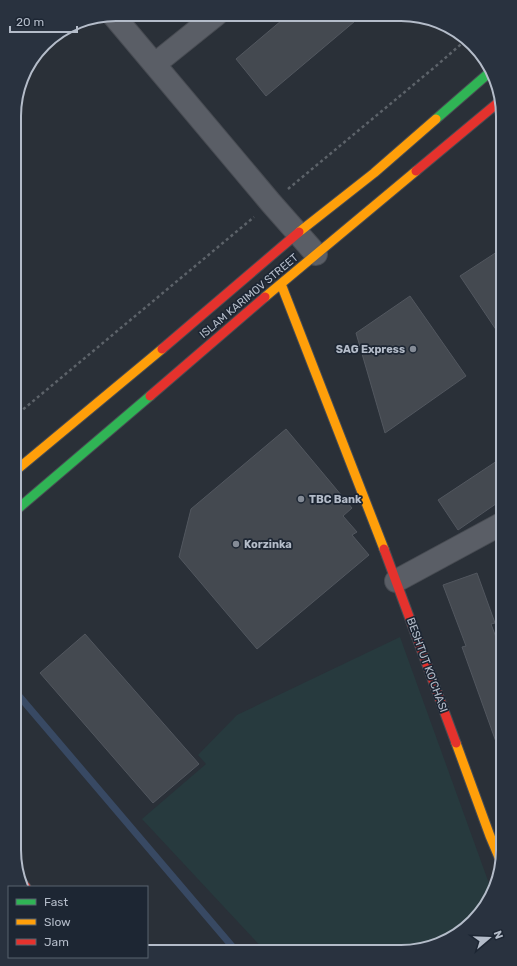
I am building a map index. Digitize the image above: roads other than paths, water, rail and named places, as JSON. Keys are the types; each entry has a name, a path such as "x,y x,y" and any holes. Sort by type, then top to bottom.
{"main road":[{"name":"ISLAM KARIMOV STREET","path":"21,466 178,336 297,233 374,172 486,75"},
{"name":"ISLAM KARIMOV STREET","path":"21,506 316,254 495,105"},
{"name":"BESHTUT KO'CHASI","path":"281,284 396,581 496,850"}],"street":[{"path":"119,21 271,203 316,254"},
{"path":"155,64 209,21"},
{"path":"396,581 496,527"}],"waterway":[{"path":"21,698 231,945"}],"place":[{"name":"SAG Express","path":"413,349"},
{"name":"TBC Bank","path":"301,499"},
{"name":"Korzinka","path":"236,544"}]}
